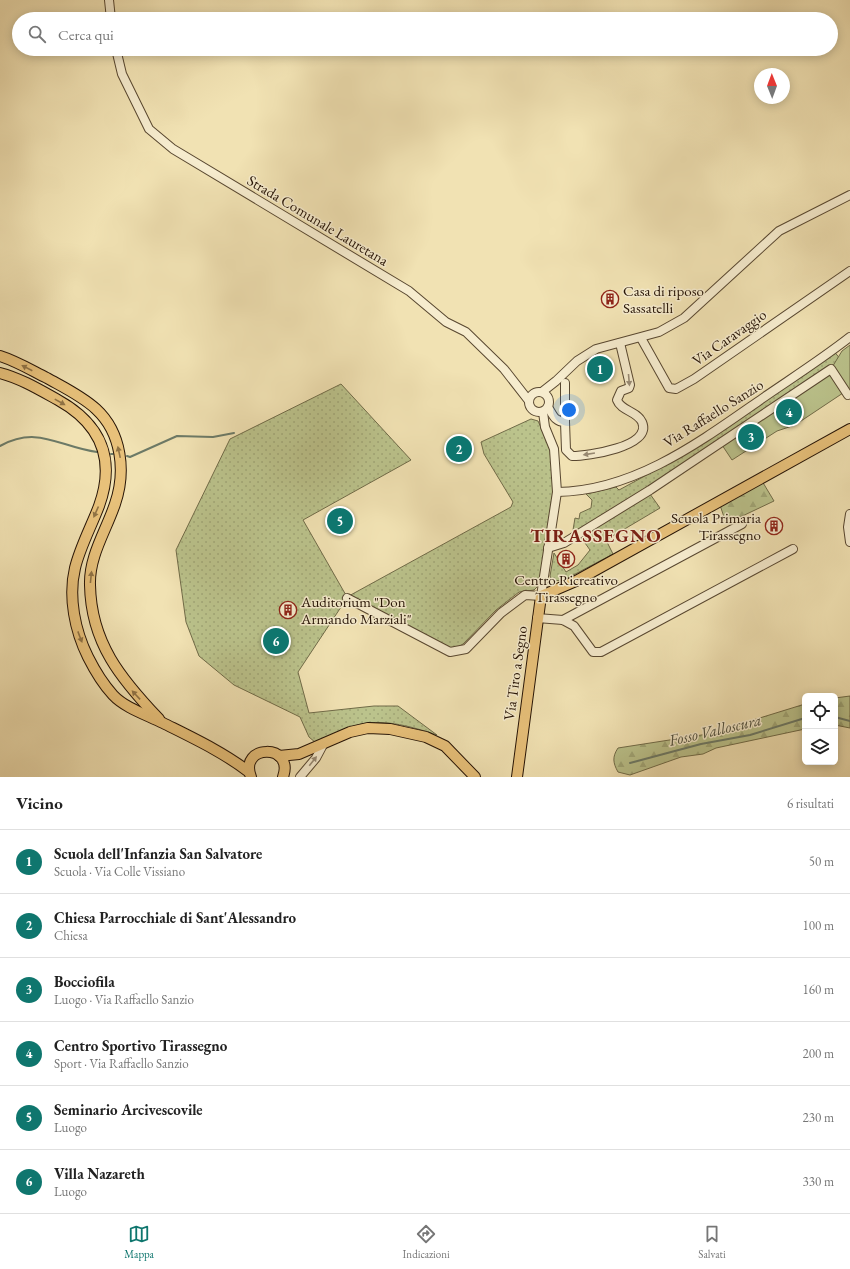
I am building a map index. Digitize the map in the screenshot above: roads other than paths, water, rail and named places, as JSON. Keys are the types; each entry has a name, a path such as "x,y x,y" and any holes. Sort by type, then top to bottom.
{"main road":[{"path":"0,356 16,362 69,390 96,409 114,435 121,462 120,483 115,505 105,525 92,564 90,583 91,604 95,624 105,651 132,690 163,723"},
{"path":"0,373 8,375 40,390 80,414 91,425 99,439 106,465 105,486 75,569 72,589 73,610 77,630 88,656 114,696 134,709 228,756 250,775"},
{"path":"541,596 597,570 850,429"},
{"name":"Via Tiro a Segno","path":"516,774 541,596"},
{"path":"250,775 249,767 253,758 257,754 267,751 279,756 299,754 350,732 368,728 407,731 426,737 445,746 475,777"},
{"path":"284,774 299,754"},
{"path":"228,756 244,759 253,758"},
{"path":"279,756 282,760 284,774"}],"street":[{"path":"109,0 110,12"},
{"name":"Strada Comunale Lauretana","path":"118,56 122,74 149,129 167,144 409,291 446,322 466,332 504,369 529,401 530,407 542,410 560,422 565,422"},
{"path":"347,598 450,652 466,649 501,613 525,595 541,596 557,492 554,449 545,427 542,410 545,394 570,367 596,349 659,332 684,318 779,232 850,195"},
{"name":"Via Caravaggio","path":"641,338 669,388 676,389 694,379 850,271"},
{"name":"Via Raffaello Sanzio","path":"557,492 576,492 597,488 627,479 646,470 708,436 850,337"},
{"path":"565,383 566,450 572,456 617,449 629,444 640,435 643,427 642,421 636,415 621,406 618,400 620,391 629,388 630,385 620,343"},
{"path":"548,548 564,543 650,490 831,369 848,395"},
{"path":"529,401 533,393 545,394"},
{"path":"850,514 848,527 850,542"},
{"path":"563,620 742,524"},
{"path":"537,618 563,620 574,626 586,645 593,652 601,652 793,548"},
{"path":"300,777 316,758 324,743"}],"waterway":[{"path":"127,456 130,457 177,436 213,437 234,433"},
{"path":"0,446 26,437 37,437 97,452"},
{"name":"Fosso Valloscura","path":"838,718 850,721"},
{"name":"Fosso Valloscura","path":"630,763 701,744 750,735 802,719"}],"place":[{"name":"Casa di riposo Sassatelli","path":"610,299"},
{"name":"Scuola dell'Infanzia San Salvatore","path":"600,369"},
{"name":"Centro Sportivo Tirassegno","path":"789,412"},
{"name":"Bocciofila","path":"751,437"},
{"name":"Chiesa Parrocchiale di Sant'Alessandro","path":"459,449"},
{"name":"Seminario Arcivescovile","path":"340,521"},
{"name":"Scuola Primaria Tirassegno","path":"774,526"},
{"name":"Centro Ricreativo Tirassegno","path":"566,559"},
{"name":"Auditorium \"Don Armando Marziali\"","path":"288,610"},
{"name":"Villa Nazareth","path":"276,641"}],"district":[{"name":"TIRASSEGNO","path":"596,535"}]}
